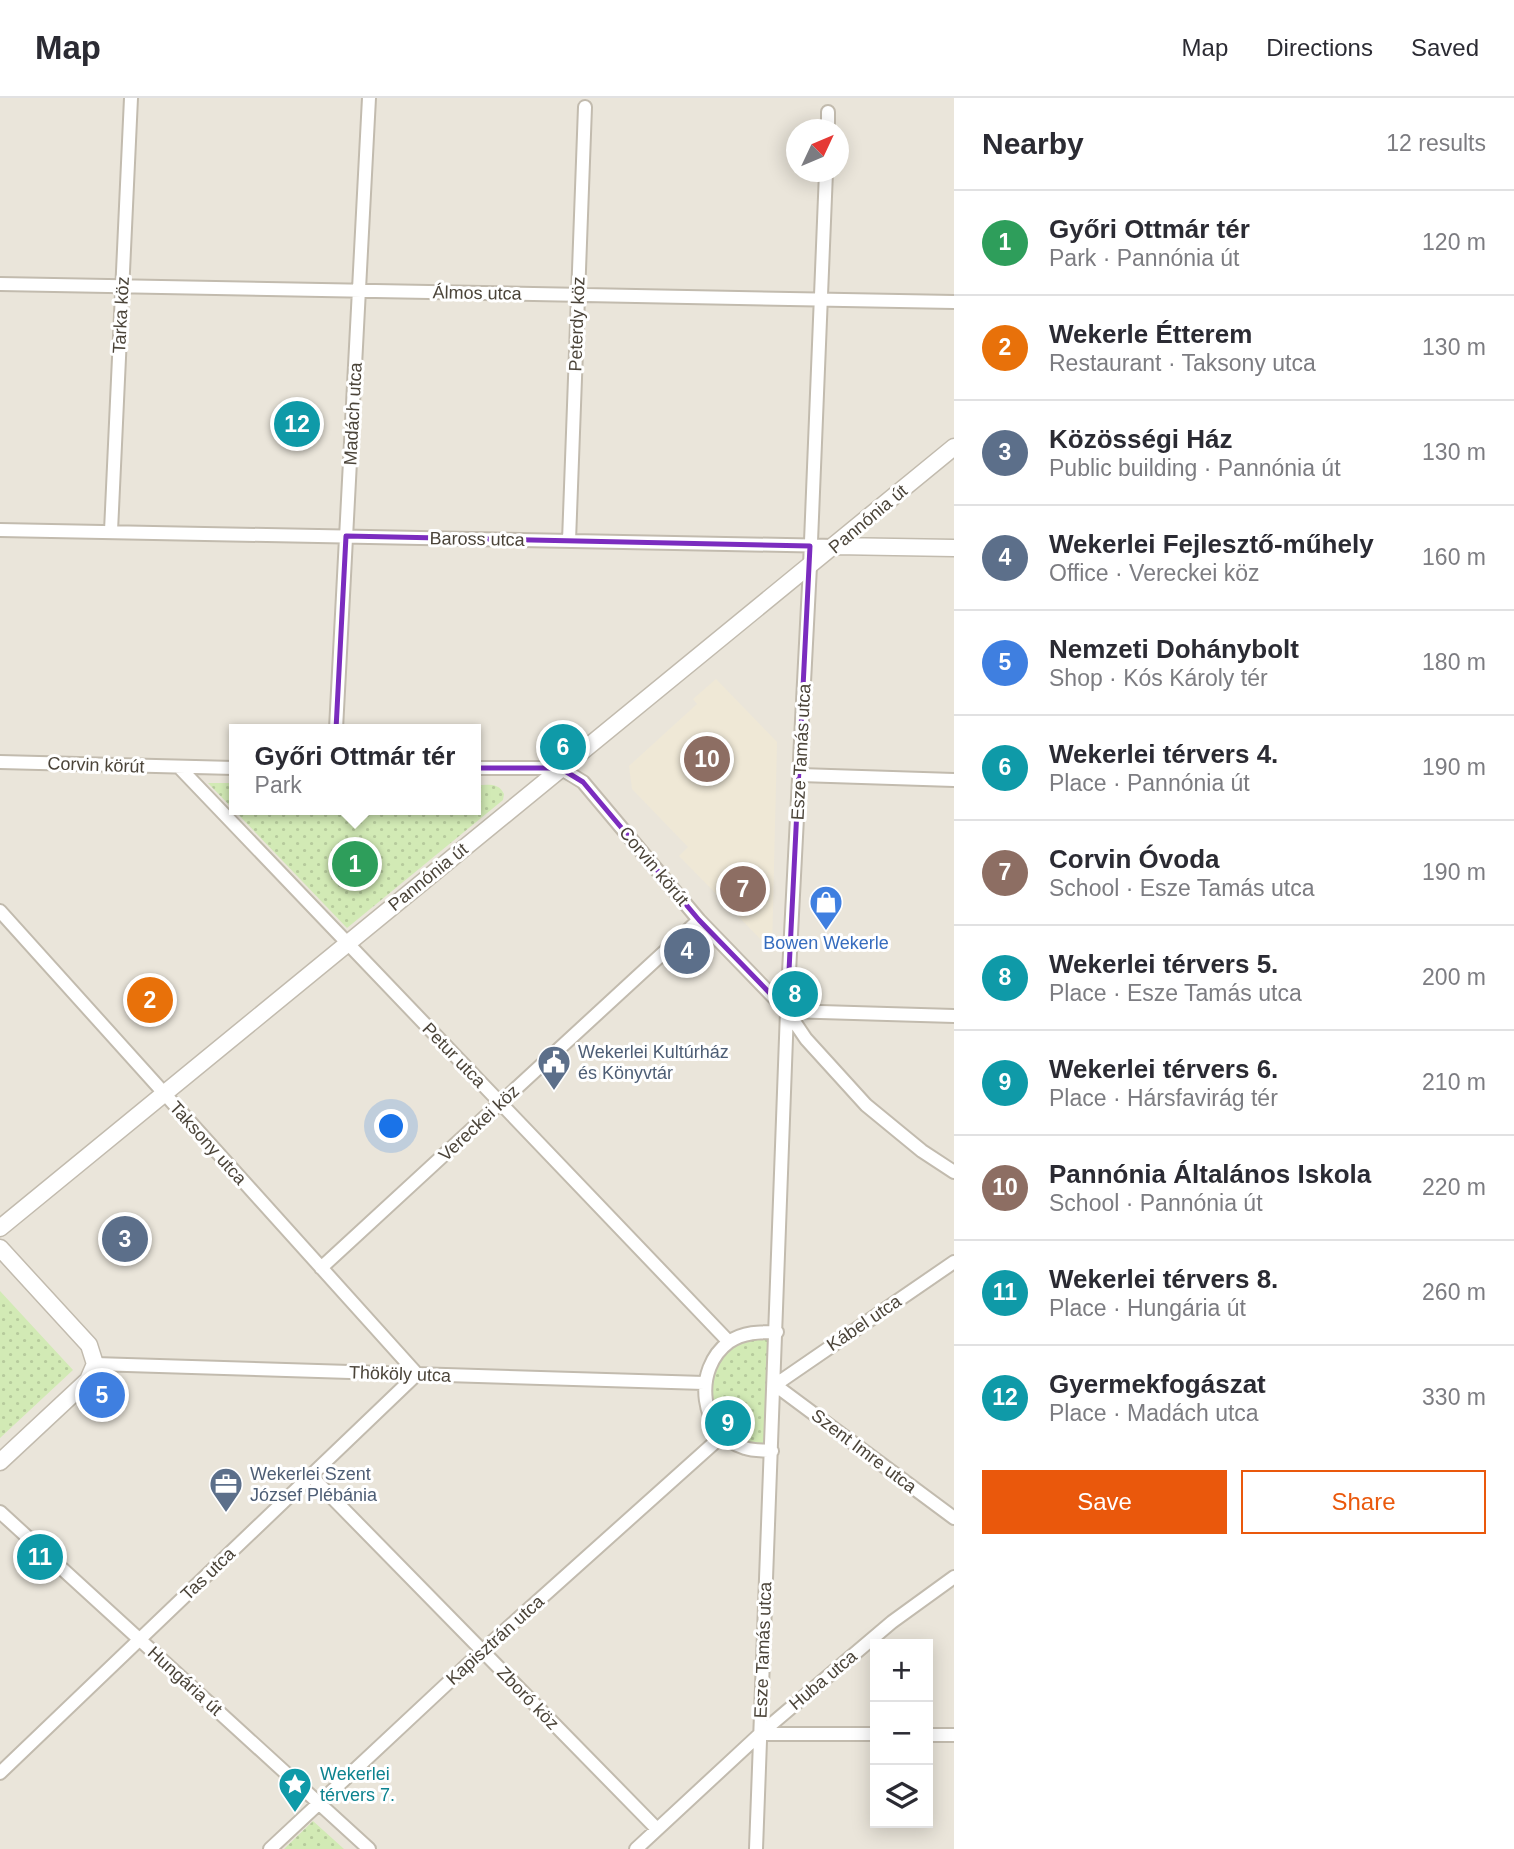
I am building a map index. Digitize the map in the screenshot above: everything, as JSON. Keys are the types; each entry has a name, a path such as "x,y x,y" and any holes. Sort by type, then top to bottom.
{"street":[{"name":"Tarka köz","path":"111,531 131,98"},
{"name":"Madách utca","path":"336,724 369,98"},
{"name":"Peterdy köz","path":"569,541 585,107"},
{"path":"828,112 828,119"},
{"name":"Esze Tamás utca","path":"756,1849 787,1011 810,566 826,182"},
{"name":"Álmos utca","path":"0,284 954,302"},
{"name":"Pannónia út","path":"0,1228 954,447"},
{"name":"Baross utca","path":"0,530 954,548"},
{"name":"Corvin körút","path":"0,762 229,768"},
{"name":"Petur utca","path":"179,767 729,1342"},
{"path":"481,768 560,768"},
{"name":"Corvin körút","path":"560,768 583,782 699,920 787,1011 806,1039 866,1105 922,1151 954,1172"},
{"path":"800,775 954,780"},
{"name":"Taksony utca","path":"0,911 417,1374"},
{"name":"Vereckei köz","path":"321,1268 699,920"},
{"path":"787,1011 954,1016"},
{"path":"0,1248 89,1345 95,1364 88,1380 0,1462"},
{"name":"Kábel utca","path":"775,1385 954,1262"},
{"path":"772,1451 744,1448 723,1435 707,1411 704,1383 712,1361 729,1342 750,1332 777,1332"},
{"name":"Thököly utca","path":"95,1364 704,1383"},
{"name":"Tas utca","path":"0,1773 417,1374"},
{"name":"Szent Imre utca","path":"775,1385 954,1518"},
{"name":"Kapisztrán utca","path":"270,1849 482,1651 723,1435"},
{"name":"Zboró köz","path":"311,1476 657,1829"},
{"name":"Hungária út","path":"0,1512 369,1849"},
{"name":"Huba utca","path":"636,1849 760,1734 892,1622 954,1577"},
{"path":"760,1734 870,1734"},
{"path":"933,1735 954,1735"}],"highlighted area":[{"path":"346,536 810,546 787,1011 699,920 583,782 560,768 334,768"}],"shaded area":[{"path":"0,98 954,98 954,1849 0,1849"},
{"path":"716,679 777,742 772,951 679,856 688,847 632,789 629,766 697,704 693,699"}],"green space":[{"path":"208,783 229,783 229,805"},
{"path":"481,785 496,786 502,790 503,800 347,928 239,815 481,815"},
{"path":"0,1291 73,1370 0,1438"},
{"path":"777,1332 772,1451 744,1448 707,1411 712,1361 729,1342"},
{"path":"313,1821 344,1849 284,1849"}],"place":[{"name":"Gyermekfogászat","path":"297,424"},
{"name":"Wekerlei térvers 4.","path":"563,747"},
{"name":"Pannónia Általános Iskola","path":"707,759"},
{"name":"Győri Ottmár tér","path":"355,864"},
{"name":"Corvin Óvoda","path":"743,889"},
{"name":"Bowen Wekerle","path":"826,932"},
{"name":"Wekerlei Fejlesztő-műhely","path":"687,951"},
{"name":"Wekerlei térvers 5.","path":"795,994"},
{"name":"Wekerle Étterem","path":"150,1000"},
{"name":"Wekerlei Kultúrház és Könyvtár","path":"554,1092"},
{"name":"Közösségi Ház","path":"125,1239"},
{"name":"Nemzeti Dohánybolt","path":"102,1395"},
{"name":"Wekerlei térvers 6.","path":"728,1423"},
{"name":"Wekerlei Szent József Plébánia","path":"226,1514"},
{"name":"Wekerlei térvers 8.","path":"40,1557"},
{"name":"Wekerlei térvers 7.","path":"295,1814"}]}
